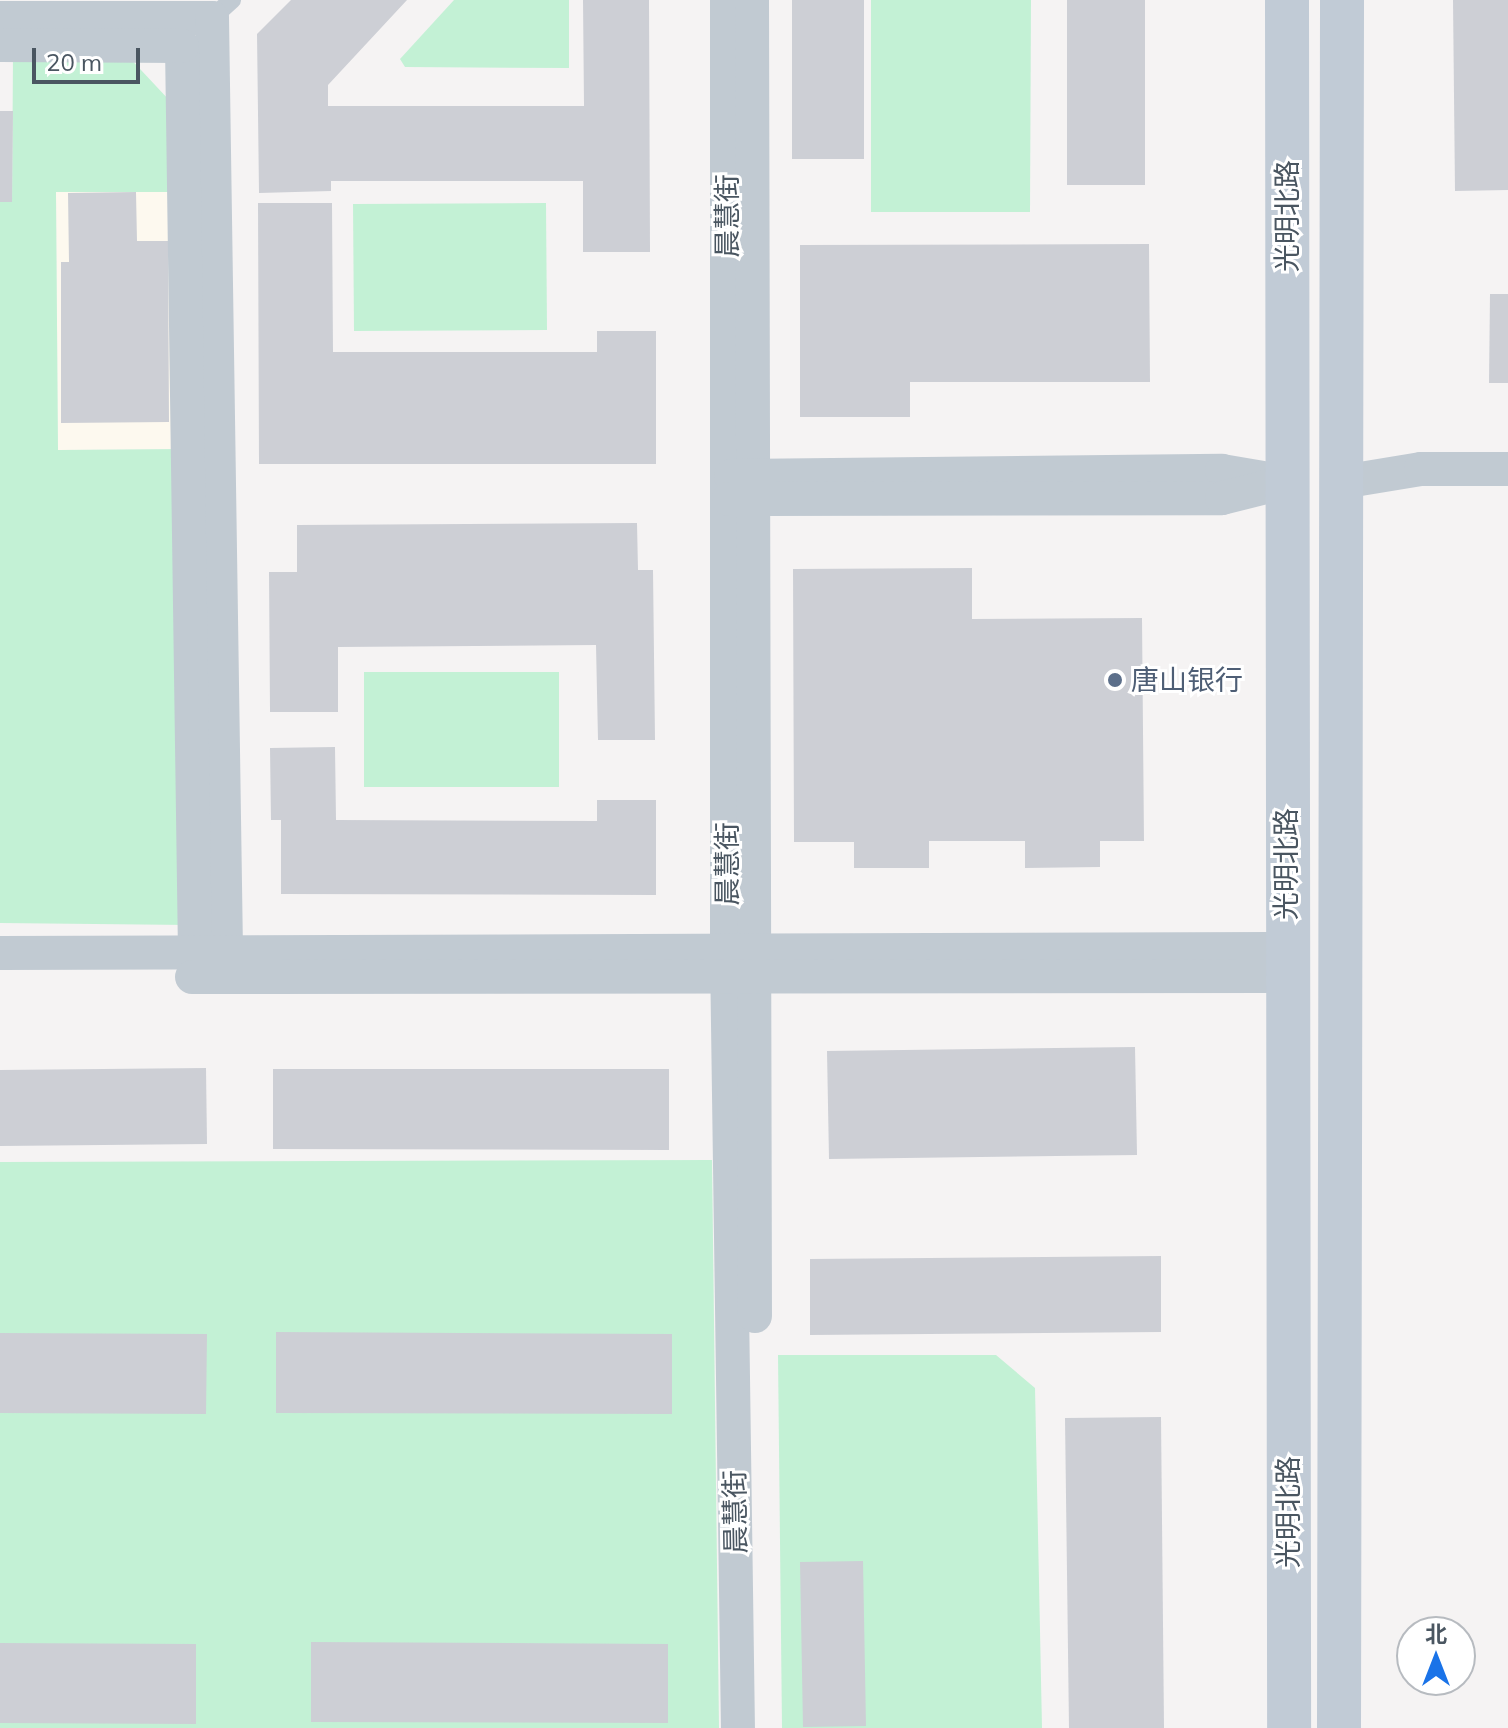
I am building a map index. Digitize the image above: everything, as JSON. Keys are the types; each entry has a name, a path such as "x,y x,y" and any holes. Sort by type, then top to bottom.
{"main road":[{"name":"光明北路","path":"1287,0 1289,1728"},
{"name":"光明北路","path":"1339,1728 1342,0"},
{"path":"1286,482 1342,482"}],"street":[{"name":"晨慧街","path":"727,0 740,488"},
{"name":"晨慧街","path":"738,1728 740,488 752,0"},
{"path":"0,18 222,9 211,961"},
{"path":"0,45 182,46 211,961"},
{"path":"1342,482 1421,469 1508,469"},
{"path":"740,488 1222,471 1286,482"},
{"path":"1342,482 1508,487"},
{"path":"0,953 211,961 740,965 1286,963"},
{"path":"0,976 211,961"},
{"name":"晨慧街","path":"740,965 762,1728"}],"shaded area":[{"path":"56,191 184,192 185,449 58,450"}],"green space":[{"path":"454,0 569,0 569,68 405,67 400,59"},
{"path":"871,0 1031,0 1030,212 871,212"},
{"path":"13,54 126,54 185,117 184,192 56,192 58,450 185,449 189,925 0,923 0,202 12,202"},
{"path":"546,203 547,330 354,331 353,204"},
{"path":"364,672 559,672 559,787 364,787"},
{"path":"712,1160 719,1728 0,1728 0,1162"},
{"path":"778,1355 996,1355 1035,1388 1042,1728 782,1728"}],"building":[{"path":"291,0 407,0 328,85 328,106 584,106 583,0 649,0 650,252 583,252 583,181 331,181 331,191 259,193 257,34"},
{"path":"792,0 864,0 864,159 792,159"},
{"path":"1067,0 1145,0 1145,185 1067,185"},
{"path":"1453,0 1508,0 1508,190 1455,191"},
{"path":"0,111 13,111 12,202 0,202"},
{"path":"136,192 137,241 168,241 169,422 61,423 61,262 69,262 68,193"},
{"path":"258,203 332,203 333,352 597,352 597,331 656,331 656,464 259,464"},
{"path":"1149,244 1150,382 910,382 910,417 800,417 800,245"},
{"path":"1490,294 1508,294 1508,383 1489,383"},
{"path":"637,523 638,570 653,570 655,740 598,740 596,645 338,647 338,712 270,712 269,572 297,572 297,525"},
{"path":"972,568 972,619 1142,618 1144,841 1100,841 1100,867 1025,868 1025,841 929,841 929,868 854,868 854,842 794,842 793,569"},
{"path":"335,747 336,820 597,821 597,800 656,800 656,895 281,894 281,820 271,820 270,748"},
{"path":"1135,1047 1137,1155 829,1159 827,1051"},
{"path":"206,1068 207,1144 0,1146 0,1070"},
{"path":"273,1069 669,1069 669,1150 273,1149"},
{"path":"1161,1256 1161,1332 810,1335 810,1259"},
{"path":"276,1332 672,1334 672,1414 276,1413"},
{"path":"0,1333 207,1334 206,1414 0,1413"},
{"path":"1161,1417 1164,1728 1069,1728 1065,1418"},
{"path":"863,1561 866,1726 803,1727 800,1562"},
{"path":"311,1642 668,1644 668,1723 311,1722"},
{"path":"0,1643 196,1644 196,1724 0,1723"}],"place":[{"name":"唐山银行","path":"1115,680"}]}
